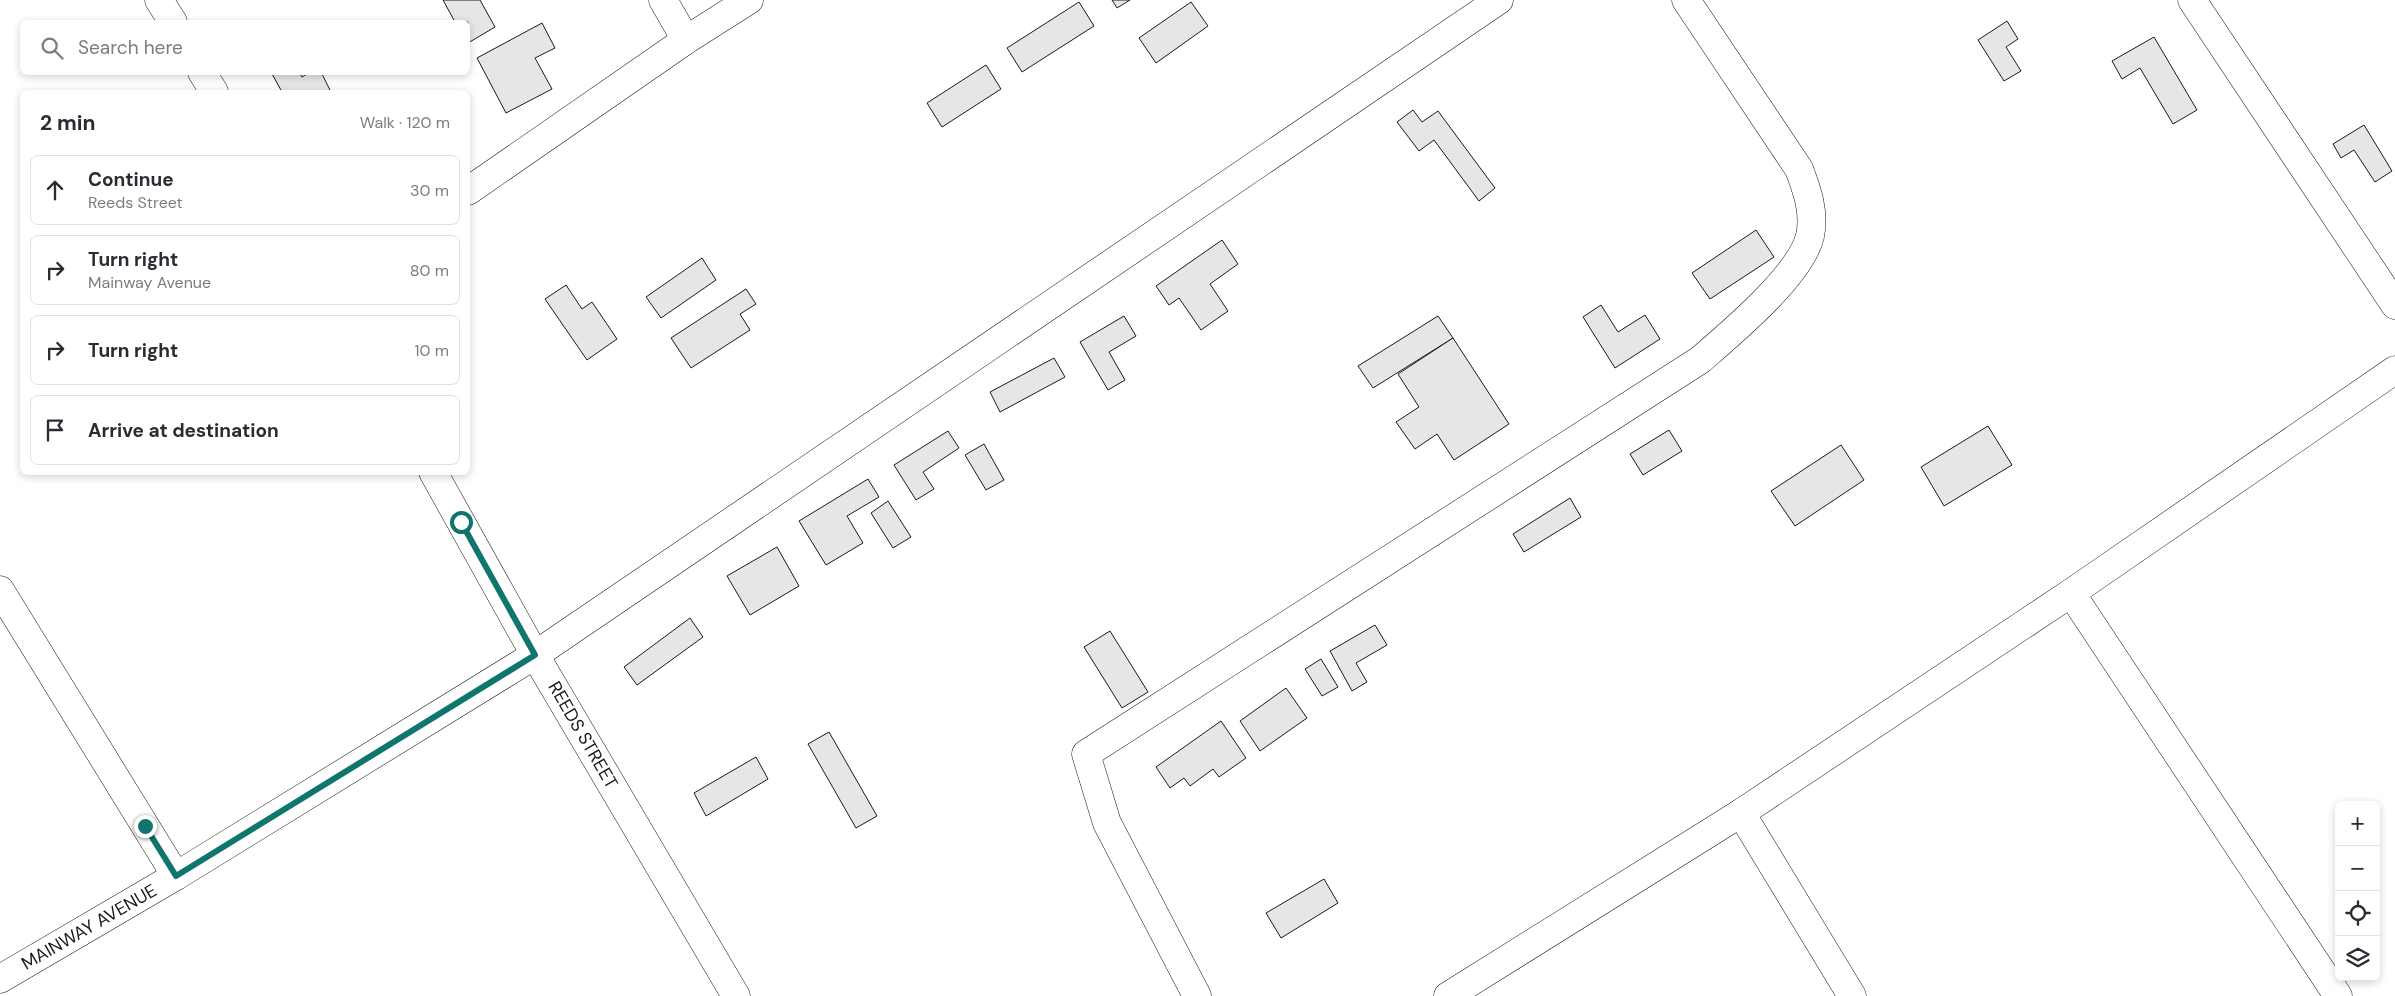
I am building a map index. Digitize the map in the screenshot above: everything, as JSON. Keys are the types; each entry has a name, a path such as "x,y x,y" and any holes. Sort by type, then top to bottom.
{"street":[{"path":"159,0 172,20"},
{"path":"663,0 686,40"},
{"path":"470,190 686,40 749,0"},
{"name":"MAINWAY AVENUE","path":"0,979 176,876 535,655 1500,0"},
{"path":"1197,996 1107,823 1086,754 1700,360 1750,317 1796,264 1810,237 1812,213 1808,192 1799,169 1686,0"},
{"path":"2192,0 2395,305"},
{"path":"204,75 213,90"},
{"path":"1448,996 1741,813 2071,593 2395,370"},
{"name":"REEDS STREET","path":"435,475 535,655 736,996"},
{"path":"0,590 176,876"},
{"path":"2071,593 2338,996"},
{"path":"1741,813 1852,996"}],"building":[{"path":"443,0 480,0 495,27 470,42 470,20 454,20"},
{"path":"1112,0 1130,0 1117,8"},
{"path":"1079,2 1094,26 1022,72 1007,48"},
{"path":"1191,2 1208,26 1156,63 1139,38"},
{"path":"2007,21 2018,39 2006,47 2021,71 2004,81 1978,40"},
{"path":"542,23 555,48 535,58 552,89 506,113 477,58"},
{"path":"2154,37 2197,110 2173,124 2140,68 2122,79 2112,61"},
{"path":"986,65 1001,89 942,127 927,103"},
{"path":"273,75 301,75 302,77 305,75 322,75 330,90 281,90"},
{"path":"1413,110 1422,122 1438,111 1495,188 1479,201 1434,140 1419,151 1397,122"},
{"path":"2364,125 2392,171 2375,182 2354,150 2341,158 2333,144"},
{"path":"1756,230 1774,257 1710,299 1692,273"},
{"path":"1222,240 1238,264 1210,284 1228,311 1201,330 1179,298 1169,305 1156,286"},
{"path":"702,258 716,280 661,318 646,297"},
{"path":"566,285 582,309 592,302 617,339 587,360 545,299"},
{"path":"746,289 756,304 740,314 750,330 691,368 671,338"},
{"path":"1601,305 1618,332 1645,315 1660,339 1615,368 1583,317"},
{"path":"1124,316 1136,336 1109,352 1125,380 1108,390 1080,342"},
{"path":"1438,316 1453,338 1373,388 1358,366"},
{"path":"1453,338 1509,424 1454,460 1437,434 1415,449 1396,422 1419,407 1398,374"},
{"path":"1054,358 1065,377 1000,412 990,392"},
{"path":"1988,426 2012,465 1944,506 1921,467"},
{"path":"1669,430 1682,451 1643,475 1630,454"},
{"path":"948,431 959,448 923,472 934,489 916,500 894,465"},
{"path":"984,444 1004,480 986,490 965,455"},
{"path":"1841,445 1864,480 1795,526 1771,491"},
{"path":"868,479 879,497 847,516 863,543 826,565 799,521"},
{"path":"1570,498 1581,517 1524,552 1513,534"},
{"path":"888,501 911,537 893,548 871,513"},
{"path":"777,547 799,586 750,615 727,576"},
{"path":"690,618 703,637 637,685 624,667"},
{"path":"1375,625 1387,645 1356,663 1367,682 1352,691 1330,651"},
{"path":"1110,631 1148,692 1122,708 1084,647"},
{"path":"1321,659 1338,687 1322,696 1305,669"},
{"path":"1286,688 1307,718 1260,751 1240,721"},
{"path":"1221,721 1246,758 1219,777 1213,769 1190,786 1184,778 1170,788 1156,767"},
{"path":"829,732 877,816 856,828 808,744"},
{"path":"756,757 768,779 706,816 694,793"},
{"path":"1324,879 1338,903 1281,938 1266,913"}],"route":[{"path":"145,826 176,876 535,655 461,522"}]}
